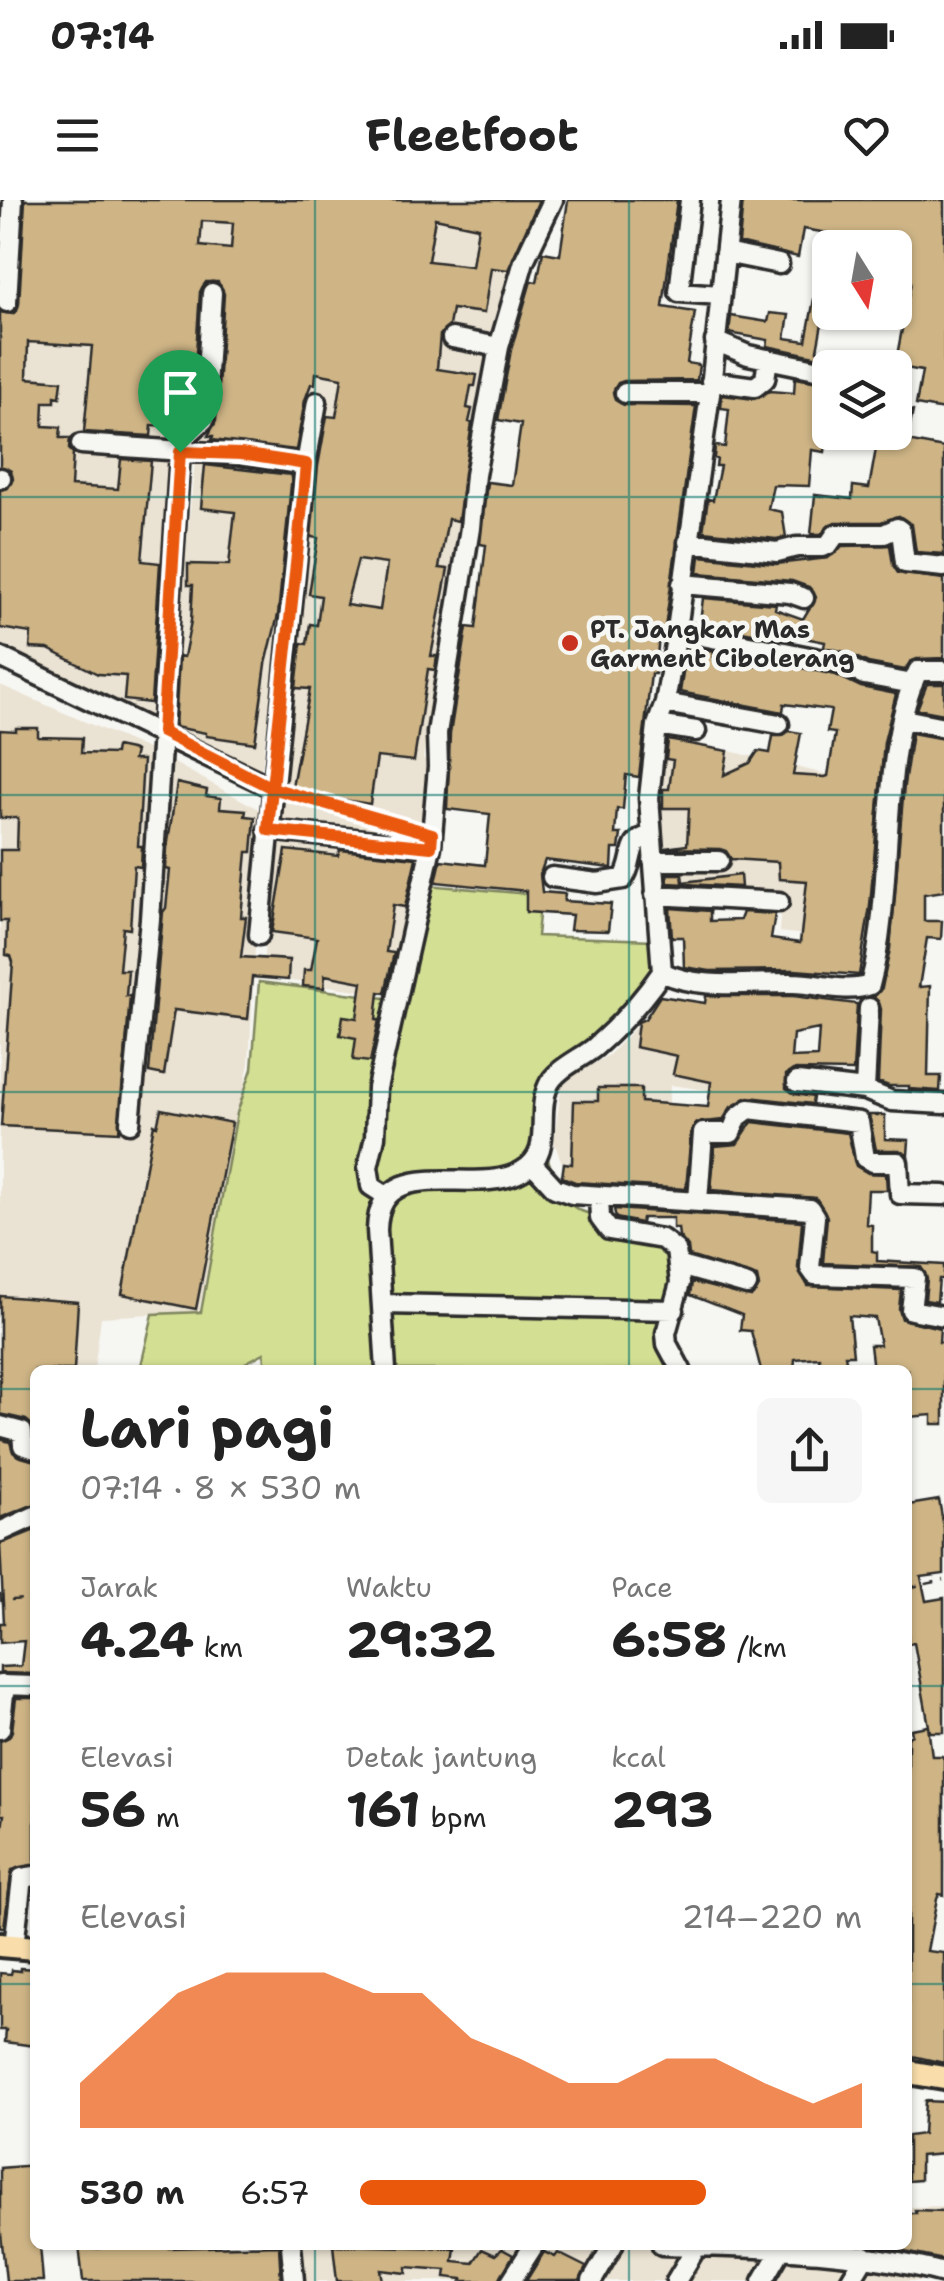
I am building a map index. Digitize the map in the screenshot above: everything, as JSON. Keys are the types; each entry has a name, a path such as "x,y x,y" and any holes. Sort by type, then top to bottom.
{"main road":[{"path":"912,2073 944,2078"}],"street":[{"path":"7,302 12,200"},
{"path":"385,1195 371,1186 368,1168 375,1137 377,1088 432,841 437,733 475,475 499,348 524,261 553,200"},
{"path":"690,200 679,292 720,295"},
{"path":"386,1365 377,1230 377,1212 385,1195 401,1186 502,1178 521,1172 541,1148 546,1090 552,1078 597,1045 660,975 649,798 657,725 665,703 677,631 730,200"},
{"path":"725,253 779,264"},
{"path":"130,1122 150,919 180,452 186,436 204,420 212,294"},
{"path":"452,338 499,348"},
{"path":"715,341 748,355 812,368"},
{"path":"625,393 755,387 765,379 768,359"},
{"path":"258,935 306,464 317,402"},
{"path":"81,444 241,454 306,464"},
{"path":"688,542 777,552 829,544 836,534 884,534 896,528 901,531 905,562 944,567"},
{"path":"682,584 804,598"},
{"path":"677,631 840,663 864,674 913,684"},
{"path":"0,656 272,788"},
{"path":"660,975 749,985 788,982 858,989 872,982 895,766 904,719 920,670 944,672"},
{"path":"665,703 778,724"},
{"path":"904,719 944,727"},
{"path":"657,725 696,732"},
{"path":"268,830 432,841"},
{"path":"552,877 597,883 623,878 630,870 630,851 637,840 651,835"},
{"path":"654,878 720,862"},
{"path":"654,878 779,902"},
{"path":"865,1090 869,1008"},
{"path":"798,1082 865,1090 892,1100 944,1104"},
{"path":"698,1201 703,1133 731,1132 738,1117 749,1109 858,1122 865,1158 873,1162 898,1162 900,1194 944,1194"},
{"path":"532,1163 555,1188 572,1194 810,1208 814,1217 810,1268 815,1275 915,1278 912,1310 944,1316"},
{"path":"598,1197 604,1226 614,1232 662,1238 676,1250 680,1283 666,1339 678,1365"},
{"path":"680,1266 748,1285"},
{"path":"382,1304 674,1310"},
{"path":"0,1426 22,1432 22,1445 30,1447"},
{"path":"0,1532 30,1518"},
{"path":"0,1729 2,1685 30,1686"},
{"path":"16,1946 22,1878 30,1877"},
{"path":"291,2250 294,2281"},
{"path":"511,2281 531,2250"},
{"path":"592,2281 610,2250"},
{"path":"676,2281 695,2250"},
{"path":"763,2281 782,2250"},
{"path":"816,2250 944,2273 938,2281"},
{"path":"850,2281 865,2256"}],"path":[{"path":"272,788 432,841"},
{"path":"912,1587 944,1580"},
{"path":"0,1594 2,1602 30,1599"}],"shaded area":[{"path":"0,200 545,200 505,288 487,370 423,759 431,762 423,854 394,995 262,977 290,669 305,602 289,601 275,663 261,774 168,731 199,421 177,420 151,721 0,647 0,504 6,504 11,329 0,328"},
{"path":"0,685 152,751 262,811 249,1063 199,1311 101,1317 95,1365 30,1365 30,1444 5,1430 7,1418 0,1417"},
{"path":"667,736 829,775 808,880 885,886 877,943 779,932 781,907 666,908 655,827"},
{"path":"662,999 754,1096 670,1085 661,1199 581,1199 570,1184 554,1142 562,1082 609,1055"},
{"path":"944,2206 944,2281 302,2281 299,2250 912,2250 912,2207"}],"green space":[{"path":"427,885 541,895 537,936 654,940 659,970 601,1037 550,1069 540,1086 537,1112 542,1141 568,1202 581,1211 607,1215 620,1225 669,1235 678,1264 660,1330 678,1365 265,1365 264,1353 241,1365 141,1365 153,1314 201,1312 237,1113 252,1069 259,982 401,1000"}],"building":[{"path":"25,200 539,200 508,270 491,268 484,313 452,309 449,326 440,335 437,369 477,375 467,408 472,409 472,423 458,521 448,519 439,568 448,569 431,656 437,656 435,670 428,669 414,761 377,757 370,804 291,792 310,689 296,688 301,643 307,644 310,624 317,625 321,596 309,594 318,538 311,537 318,466 327,416 336,417 342,378 316,373 315,384 311,384 305,400 296,450 212,440 213,436 208,436 216,421 224,294 218,282 206,282 200,292 192,414 166,415 166,426 152,425 151,436 84,432 92,346 28,342 27,378 62,381 60,397 55,396 55,402 44,402 43,426 61,427 60,438 70,438 71,486 118,489 121,459 151,461 142,561 160,563 151,703 124,700 126,676 98,674 48,649 30,648 31,633 0,628 0,490 8,488 13,479 11,471 0,466 0,312 12,314 19,304","holes":["435,218 478,227 472,266 428,261","202,221 233,223 231,249 200,246","358,560 387,564 380,610 346,605"]},
{"path":"568,200 677,200 663,307 695,312 687,363 699,365 697,380 624,381 613,392 615,400 624,405 696,406 665,628 660,628 655,674 651,674 639,777 626,775 623,809 617,809 615,834 621,834 619,849 613,849 612,868 545,860 540,874 542,892 565,894 564,901 611,904 608,931 570,930 572,915 526,912 526,891 436,882 441,860 485,865 490,814 447,809 450,734 467,627 476,628 486,545 480,544 487,482 512,485 521,424 498,420 511,350 531,281 537,282 543,252 560,255"},
{"path":"743,200 944,200 944,410 916,405 922,371 912,369 912,350 898,350 902,330 912,330 912,230 803,229 798,257 739,243"},
{"path":"812,310 812,330 821,330 812,356 767,346 768,340 729,333 731,316 768,322 770,313 789,315 785,338 806,341"},
{"path":"795,378 812,381 809,486 773,485 768,509 782,512 786,537 703,531 708,499 713,500 720,466 716,466 714,458 715,446 725,447 729,409 721,408 722,395 754,399 770,391 794,393"},
{"path":"912,442 944,448 944,554 916,552 912,525 899,516 881,522 835,522 821,534 811,534 815,495 852,499 853,486 869,488 876,450 912,450"},
{"path":"205,465 292,475 278,615 266,664 255,743 175,727 179,656 184,657 191,621 193,585 188,585 188,564 229,565 235,512 201,508"},
{"path":"890,545 898,573 944,579 944,658 917,659 905,670 868,663 824,647 825,642 795,636 794,641 700,623 703,598 776,604 775,609 803,619 816,597 809,587 792,581 698,573 700,556 776,564 828,558 842,546"},
{"path":"687,646 714,651 713,660 755,666 757,659 836,675 861,687 896,694 884,742 870,906 859,975 684,967 683,937 672,937 670,908 710,911 710,921 740,920 743,912 775,914 771,939 800,943 807,881 779,879 778,862 731,859 720,849 665,848 687,845 689,808 663,808 663,789 669,789 673,760 666,759 668,740 728,751 724,775 750,763 758,751 770,753 773,736 789,731 801,733 793,775 825,777 835,733 827,732 831,710 784,704 783,712 680,692"},
{"path":"927,684 944,684 944,714 917,709"},
{"path":"38,728 38,737 82,738 81,753 115,754 116,747 135,751 133,760 143,760 138,846 142,846 141,867 134,866 130,929 123,928 119,970 128,970 126,996 130,996 119,1132 1,1126 13,962 6,955 7,921 0,921 0,850 17,850 18,818 0,818 0,730"},
{"path":"912,733 944,739 944,891 924,894 924,921 942,921 941,939 927,938 919,987 930,986 928,1076 941,1076 940,1091 878,1082 881,1009 874,997 882,988 890,949"},
{"path":"177,783 207,790 206,796 221,798 220,808 246,810 245,816 255,817 252,852 247,852 241,957 289,960 288,980 252,977 248,1019 174,1010 164,1075 149,1072 170,870 166,869 167,848"},
{"path":"286,850 338,856 340,850 416,858 405,907 393,905 386,952 394,953 385,993 379,992 379,1020 370,1062 353,1060 356,1038 340,1035 343,1016 357,1018 362,982 325,975 324,988 303,986 304,970 311,970 317,938 272,932"},
{"path":"667,874 682,874 683,882 740,875 741,887 668,883"},
{"path":"660,996 705,1003 706,996 793,996 857,1004 853,1071 793,1070 786,1075 786,1088 813,1097 812,1104 749,1097 731,1107 723,1120 696,1123 691,1132 686,1189 575,1182 562,1177 564,1163 572,1164 574,1101 598,1101 598,1088 641,1088 641,1102 708,1107 711,1082 673,1074 677,1056 635,1047 638,1022 645,1019","holes":["819,1029 817,1057 791,1058 793,1034"]},
{"path":"161,1109 232,1123 196,1309 122,1294 154,1124 157,1126"},
{"path":"869,1115 885,1115 885,1139 909,1140 908,1155 899,1150 876,1150"},
{"path":"752,1122 848,1133 856,1166 868,1173 886,1174 887,1190 868,1190 866,1224 872,1225 872,1251 877,1252 877,1261 944,1265 937,1302 925,1300 927,1279 921,1267 823,1263 827,1217 816,1198 711,1190 715,1146 737,1144"},
{"path":"614,1209 802,1221 798,1268 808,1286 901,1290 902,1319 940,1328 939,1342 944,1342 944,1424 932,1424 932,1415 912,1417 912,1365 872,1365 870,1345 880,1345 875,1318 849,1316 853,1355 845,1355 847,1365 820,1365 819,1357 795,1359 794,1365 760,1365 751,1331 740,1330 742,1315 690,1295 692,1282 751,1297 759,1287 757,1277 689,1256 678,1228 673,1228 673,1218 642,1218 641,1223 616,1218"},
{"path":"0,1296 78,1302 74,1365 30,1365 30,1423 0,1414"},
{"path":"0,1439 10,1442 18,1456 30,1460 30,1506 0,1518"},
{"path":"939,1500 944,1528 944,1574 921,1577 926,1601 944,1598 944,1732 930,1732 912,1643 912,1504"},
{"path":"30,1532 30,1674 0,1673 0,1667 21,1666 24,1641 0,1643 0,1623 4,1623 0,1544"},
{"path":"16,1698 30,1698 30,1865 12,1870 4,1927 0,1927 0,1841 4,1815 0,1815 0,1741 12,1731"},
{"path":"928,1726 932,1756 944,1759 944,1895 939,1894 937,1899 927,1951 944,1953 944,2063 912,2056 912,1729"},
{"path":"30,1969 30,2045 5,2042 6,2030 0,2030 0,1973"},
{"path":"925,2101 944,2102 944,2154 920,2156 920,2180 912,2181 912,2135 923,2134"},
{"path":"30,2165 30,2250 40,2250 43,2281 6,2281 0,2168"},
{"path":"915,2210 944,2211 944,2260 895,2250 912,2250 912,2213"},
{"path":"80,2250 279,2250 281,2281 83,2281"},
{"path":"334,2250 455,2250 453,2261 473,2263 481,2250 495,2255 504,2250 513,2255 499,2281 462,2281 445,2277 446,2270 407,2267 407,2273 381,2270 383,2281 337,2281"},
{"path":"544,2252 555,2257 558,2253 586,2267 580,2281 526,2281"}],"place":[{"name":"PT. Jangkar Mas Garment Cibolerang","path":"570,643"}],"route":[{"path":"180,452 162,732 272,788 432,834 431,847 268,830 272,788 296,575 306,464 241,454 180,452"}]}
